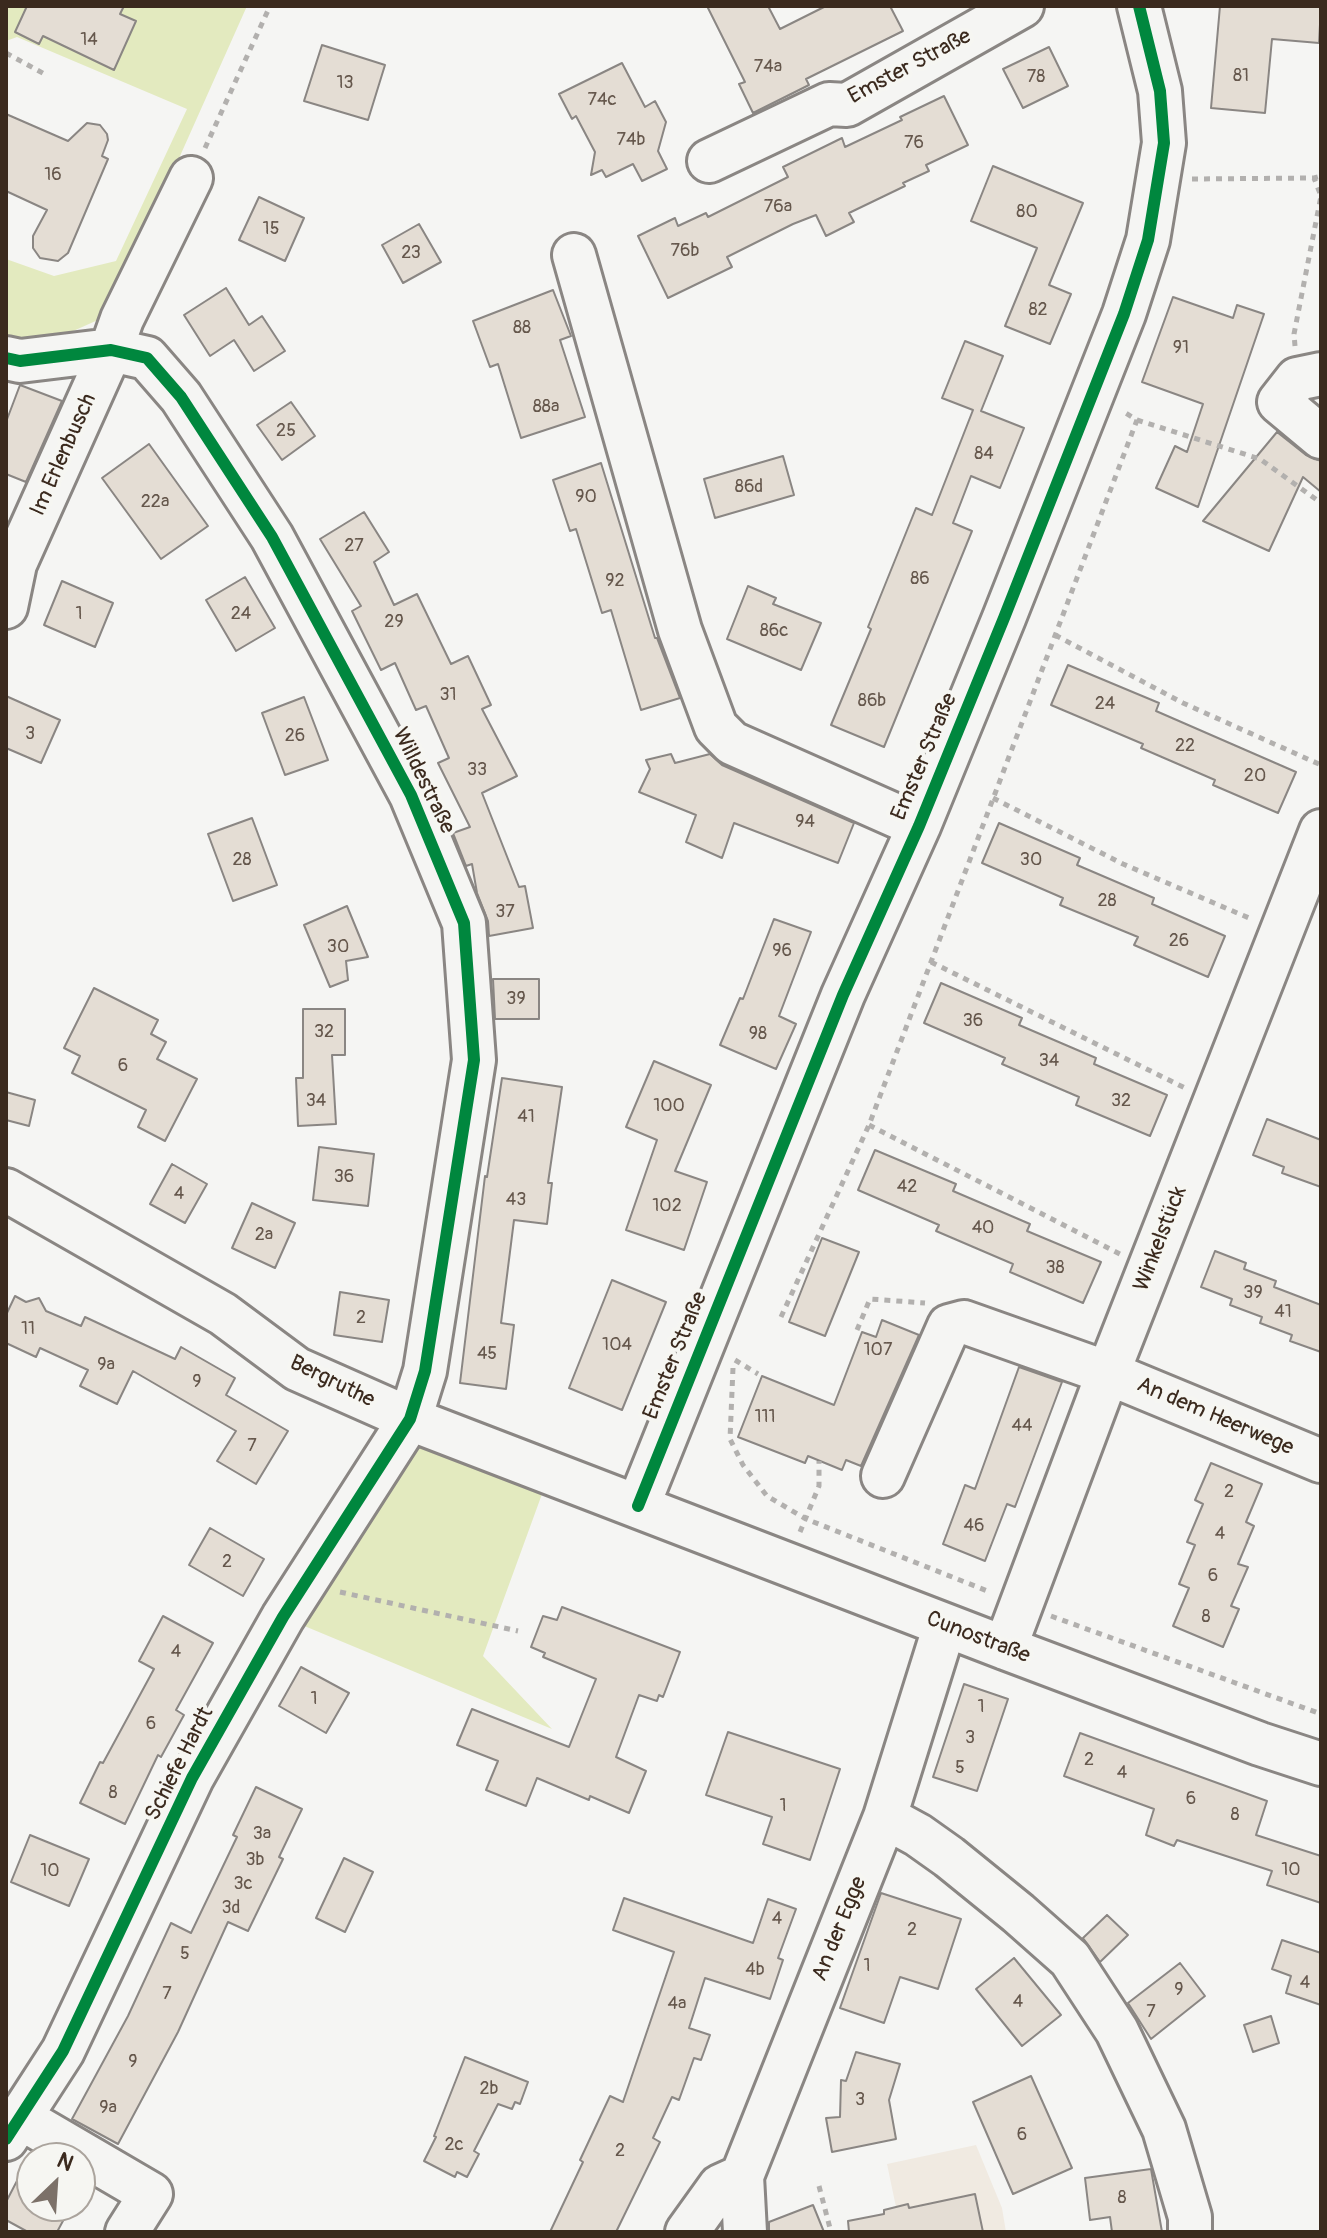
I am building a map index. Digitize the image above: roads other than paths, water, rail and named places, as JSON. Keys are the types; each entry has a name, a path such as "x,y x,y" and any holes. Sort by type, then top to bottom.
{"street":[{"name":"Emster Straße","path":"709,161 829,104 847,105 1022,6"},
{"name":"Emster Straße","path":"638,1506 843,995 919,826 1124,314 1143,255 1164,143 1160,91 1139,6"},
{"name":"Im Erlenbusch","path":"6,607 15,564 122,319 191,178"},
{"name":"Emster Straße","path":"574,255 680,630 716,727 732,743 919,826"},
{"name":"Willdestraße","path":"6,358 20,361 111,350 147,358 181,397 272,537 411,795 464,923 474,1060 425,1371 410,1419"},
{"path":"1309,376 1279,402 1321,437"},
{"name":"Winkelstück","path":"1005,1648 1108,1373 1321,831"},
{"name":"Bergruthe","path":"6,1190 223,1314 297,1369 410,1419 638,1506"},
{"name":"An dem Heerwege","path":"883,1476 949,1326 964,1322 1108,1373 1321,1461"},
{"name":"Schiefe Hardt","path":"14,2129 63,2051 192,1778 283,1617 410,1419"},
{"name":"Cunostraße","path":"638,1506 1005,1648 1321,1764"},
{"name":"An der Egge","path":"745,2232 742,2176 885,1817 945,1625"},
{"path":"885,1817 949,1857 1070,1959 1117,2031 1164,2129 1190,2217 1190,2232"},
{"path":"14,2129 151,2194 127,2232"},
{"path":"687,2232 720,2186 742,2176"}]}
